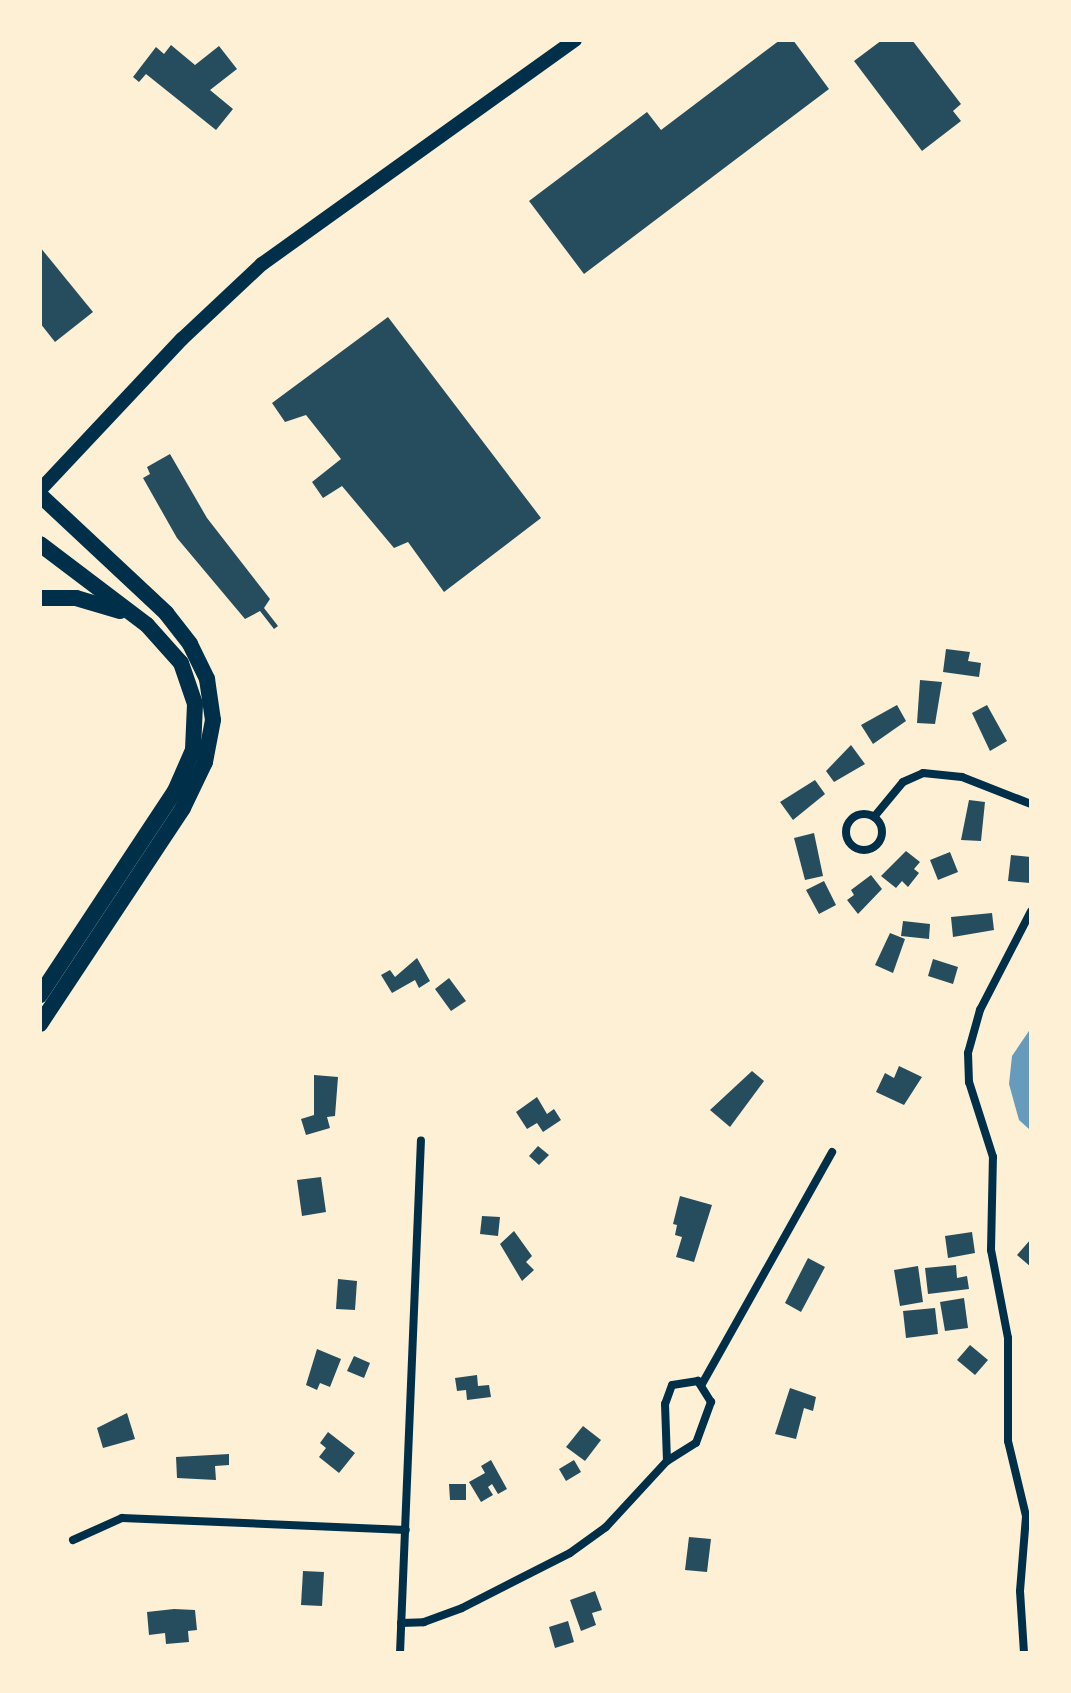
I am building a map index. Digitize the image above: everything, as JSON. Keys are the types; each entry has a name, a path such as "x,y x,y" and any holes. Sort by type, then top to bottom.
{"highway":[{"path":"40,492 166,613 190,644 207,679 213,720 205,762 183,808 40,1024"},
{"path":"40,544 147,625 181,663 195,704 193,750 175,791 40,995"},
{"path":"40,598 76,598 110,606 147,625"}],"main road":[{"path":"40,492 182,339 262,264 575,40"}],"street":[{"path":"874,817 903,782 923,773 962,777 1031,804"},
{"path":"858,815 874,817 882,831 878,843 868,849 856,848 848,839 849,822 858,815"},
{"path":"1024,1653 1020,1591 1026,1516 1008,1441 1008,1338 991,1250 993,1157 969,1082 968,1053 980,1010 1031,911"},
{"path":"400,1653 421,1140"},
{"path":"702,1384 832,1152"},
{"path":"401,1623 424,1622 462,1608 570,1553 606,1527 667,1461 696,1443 708,1420 711,1402 702,1384 688,1379 672,1385 665,1404 667,1461"},
{"path":"73,1540 122,1518 406,1530"}],"water":[{"path":"1031,1028 1029,1129 1019,1120 1009,1084 1012,1056"}],"building":[{"path":"780,40 793,40 829,89 584,274 529,201 647,112 661,130"},
{"path":"882,40 912,40 961,104 953,111 961,121 922,151 854,61"},
{"path":"171,45 195,65 219,46 237,69 210,90 233,109 216,130 146,74 139,82 133,77 156,47 164,54"},
{"path":"40,247 93,312 55,342 40,323"},
{"path":"388,317 541,518 444,592 408,542 394,548 342,486 323,498 312,482 341,459 306,415 285,422 272,403"},
{"path":"170,454 207,518 270,599 264,608 278,626 274,629 260,611 245,619 177,538 143,478 150,474 147,467"},
{"path":"946,649 970,652 968,661 981,663 979,677 943,672"},
{"path":"920,680 942,682 935,724 917,723"},
{"path":"897,705 906,721 873,744 861,725"},
{"path":"987,705 1007,741 990,751 972,713"},
{"path":"851,745 865,764 834,782 826,771"},
{"path":"815,780 825,794 793,820 780,802"},
{"path":"969,800 985,802 981,841 961,840"},
{"path":"814,833 823,876 805,880 794,838"},
{"path":"906,851 920,862 914,869 919,873 908,887 902,881 896,888 881,876"},
{"path":"950,852 958,872 938,880 930,860"},
{"path":"1011,855 1031,857 1030,883 1008,881"},
{"path":"871,875 882,889 858,914 847,900 854,895 851,890"},
{"path":"824,881 836,905 819,914 806,890"},
{"path":"992,913 994,930 953,937 951,917"},
{"path":"903,921 930,924 929,939 901,936"},
{"path":"890,933 905,939 893,973 875,965"},
{"path":"417,958 430,981 419,988 415,980 392,993 381,975 390,970 395,977"},
{"path":"933,959 958,967 953,984 928,976"},
{"path":"449,978 466,1001 451,1011 435,989"},
{"path":"899,1066 922,1077 904,1105 876,1092 885,1073 894,1078"},
{"path":"752,1071 764,1081 730,1127 710,1110"},
{"path":"314,1075 338,1077 335,1116 327,1117 330,1128 306,1135 301,1119 314,1115"},
{"path":"537,1097 547,1114 554,1109 561,1120 543,1132 537,1123 527,1129 516,1112"},
{"path":"538,1146 549,1155 539,1165 529,1156"},
{"path":"321,1177 326,1212 302,1216 297,1180"},
{"path":"680,1196 712,1205 694,1262 676,1257 682,1237 675,1235 677,1225 673,1224"},
{"path":"482,1216 500,1217 498,1236 480,1234"},
{"path":"514,1231 532,1256 526,1262 534,1270 522,1281 500,1244"},
{"path":"972,1232 975,1253 948,1258 945,1236"},
{"path":"1031,1239 1031,1267 1017,1255"},
{"path":"808,1258 825,1267 801,1312 785,1303"},
{"path":"956,1265 957,1278 967,1276 969,1289 928,1294 925,1268"},
{"path":"918,1266 923,1302 900,1306 894,1270"},
{"path":"338,1279 357,1281 355,1310 336,1309"},
{"path":"964,1298 968,1328 945,1331 940,1302"},
{"path":"935,1308 938,1334 906,1338 903,1311"},
{"path":"970,1345 988,1360 975,1375 957,1360"},
{"path":"317,1349 341,1359 330,1387 320,1383 317,1390 306,1385"},
{"path":"354,1356 370,1363 364,1378 347,1371"},
{"path":"477,1375 478,1386 489,1385 491,1397 467,1400 466,1390 457,1391 455,1378"},
{"path":"790,1388 816,1397 813,1411 804,1408 796,1439 775,1434"},
{"path":"127,1413 135,1439 103,1448 97,1428"},
{"path":"583,1426 601,1440 585,1461 566,1447"},
{"path":"328,1432 355,1453 339,1473 319,1457 326,1448 320,1443"},
{"path":"229,1454 229,1465 215,1466 216,1480 177,1478 176,1457"},
{"path":"491,1460 507,1489 498,1494 492,1484 488,1487 493,1495 481,1502 469,1482 485,1473 481,1466"},
{"path":"574,1460 581,1472 566,1481 559,1469"},
{"path":"449,1484 466,1484 466,1500 450,1500"},
{"path":"689,1537 711,1539 707,1572 685,1570"},
{"path":"303,1571 324,1572 322,1606 301,1605"},
{"path":"595,1591 602,1610 592,1613 596,1625 581,1631 570,1600"},
{"path":"195,1610 197,1630 188,1631 189,1642 166,1644 165,1633 149,1635 147,1612"},
{"path":"568,1621 574,1642 555,1648 549,1627"}]}
